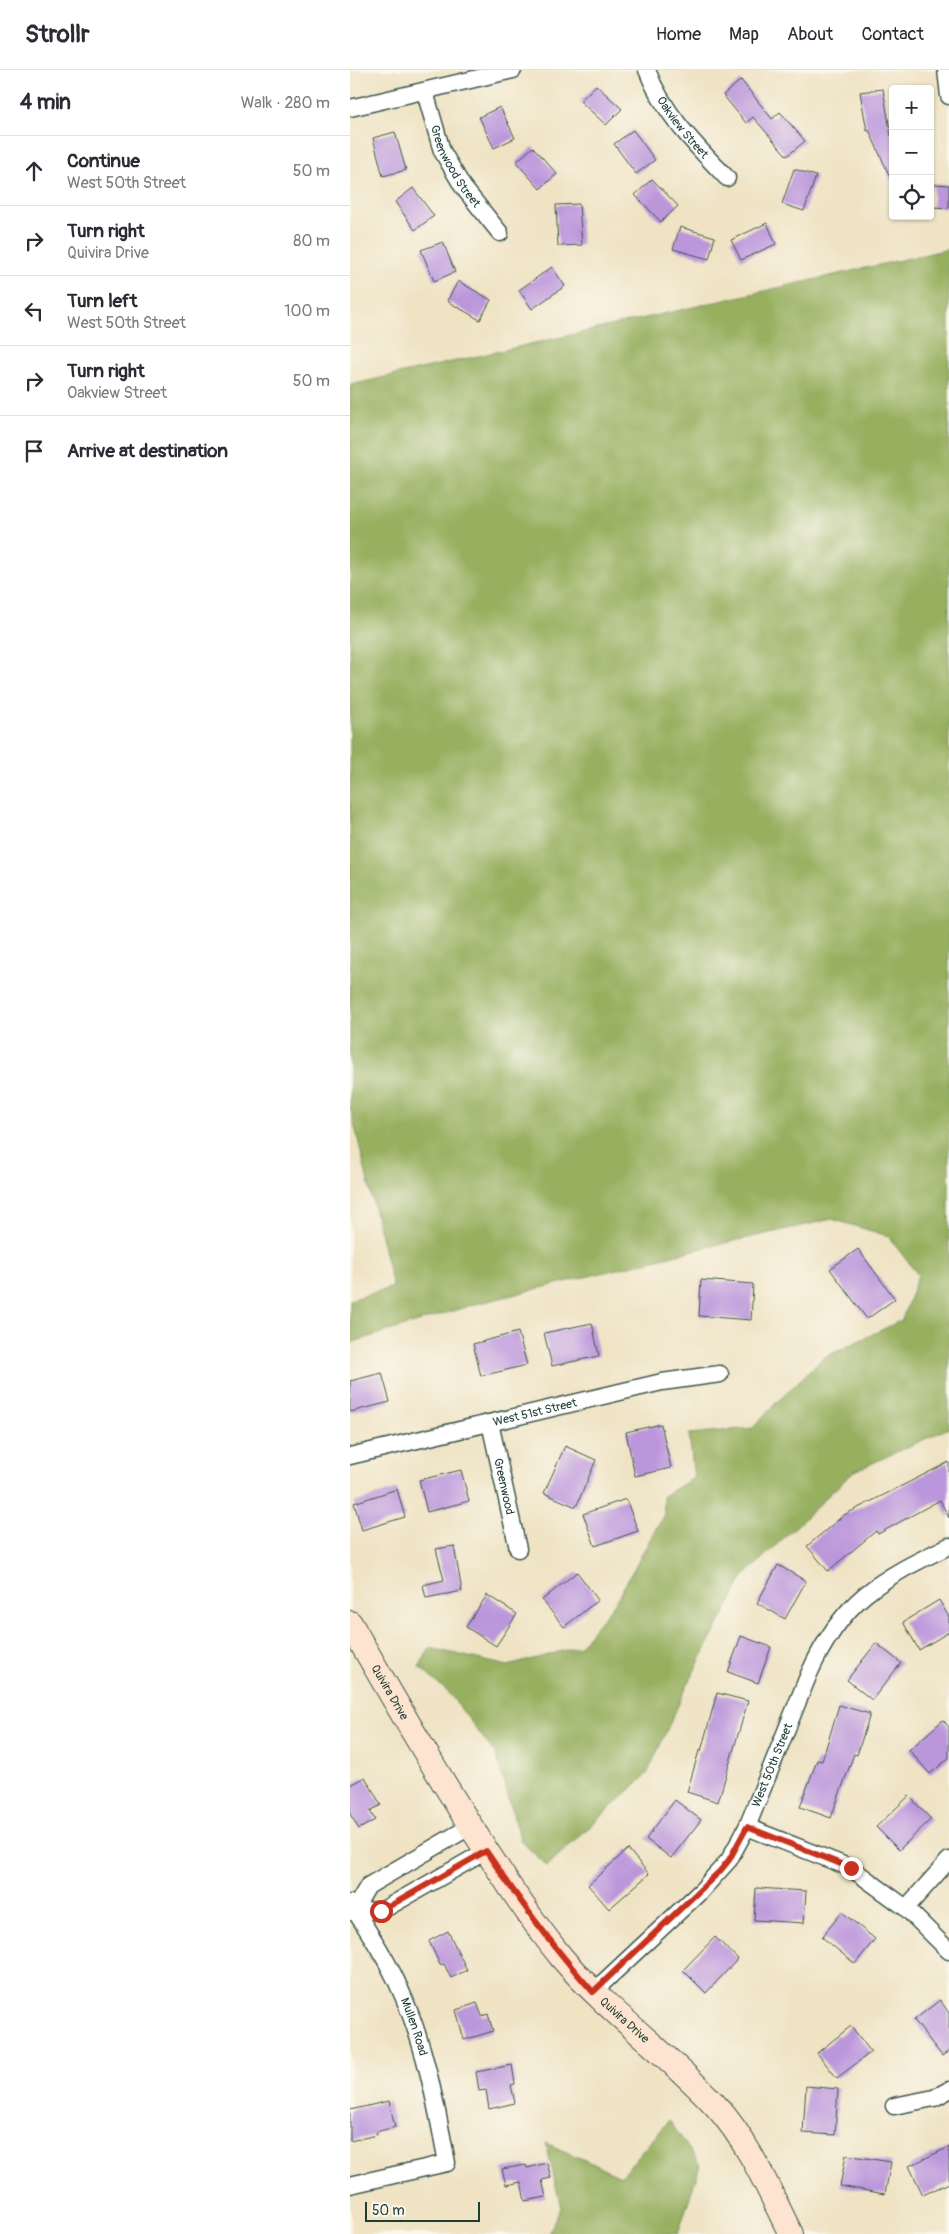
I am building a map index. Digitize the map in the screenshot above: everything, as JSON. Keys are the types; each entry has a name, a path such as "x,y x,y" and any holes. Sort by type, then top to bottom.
{"main road":[{"name":"Quivira Drive","path":"350,1623 421,1746 486,1851 542,1931 593,1992 716,2107 742,2140 791,2234"}],"street":[{"path":"350,108 513,70"},
{"name":"Oakview Street","path":"647,70 663,104 694,144 727,178"},
{"path":"946,70 949,96"},
{"name":"Greenwood Street","path":"425,92 436,135 446,158 463,187 500,233"},
{"name":"West 51st Street","path":"350,1456 662,1382 720,1374"},
{"name":"Greenwood","path":"490,1423 518,1549"},
{"name":"West 50th Street","path":"593,1992 720,1871 729,1860 747,1827 809,1674 820,1650 835,1625 856,1601 892,1575 949,1546"},
{"path":"351,1908 368,1886 471,1826"},
{"path":"747,1827 851,1868 906,1908 949,1951"},
{"path":"351,1908 381,1911 486,1851"},
{"path":"906,1908 949,1860"},
{"name":"Mullen Road","path":"350,2185 448,2163 434,2095 410,2013 400,1988 351,1908"},
{"path":"894,2106 934,2098 949,2090"}],"green space":[{"path":"949,249 949,1428 853,1472 744,1576 690,1679 647,1774 547,1866 521,1841 496,1755 449,1693 419,1667 430,1648 508,1666 580,1646 615,1603 664,1514 663,1496 694,1478 689,1434 753,1428 823,1358 902,1320 918,1275 888,1236 832,1219 694,1250 472,1305 350,1343 350,1300 393,1287 350,1106 350,385"},
{"path":"669,2120 700,2165 678,2234 548,2234 561,2208 546,2143 621,2176"}],"building":[{"path":"741,80 772,119 780,112 805,141 787,156 753,117 746,123 723,95"},
{"path":"596,85 622,109 606,125 580,101"},
{"path":"883,89 889,124 889,175 869,130 867,131 860,92"},
{"path":"500,107 515,138 494,148 479,117"},
{"path":"633,130 655,160 636,174 614,144"},
{"path":"395,132 406,170 383,176 373,138"},
{"path":"533,147 557,174 540,189 516,162"},
{"path":"794,169 816,176 804,211 782,204"},
{"path":"652,179 678,206 661,222 635,195"},
{"path":"934,184 949,185 949,208 934,207"},
{"path":"413,188 434,216 415,230 395,202"},
{"path":"579,204 582,245 558,246 556,205"},
{"path":"767,223 776,244 741,260 731,240"},
{"path":"680,227 715,237 709,259 673,249"},
{"path":"443,242 455,272 434,281 421,250"},
{"path":"552,267 565,286 532,309 519,290"},
{"path":"458,281 491,300 480,320 447,301"},
{"path":"858,1249 895,1299 867,1319 830,1269"},
{"path":"701,1280 753,1284 751,1320 699,1316"},
{"path":"592,1323 599,1356 552,1366 544,1333"},
{"path":"518,1332 527,1365 481,1376 473,1344"},
{"path":"382,1373 390,1402 350,1412 350,1381"},
{"path":"661,1424 671,1468 635,1476 626,1432"},
{"path":"565,1446 596,1460 576,1507 544,1493"},
{"path":"949,1462 949,1518 940,1500 878,1534 876,1531 828,1571 807,1546 844,1515"},
{"path":"461,1470 469,1501 427,1512 419,1480"},
{"path":"397,1489 405,1517 362,1530 354,1503"},
{"path":"626,1499 638,1531 595,1546 583,1514"},
{"path":"454,1546 462,1591 426,1598 423,1585 444,1580 436,1549"},
{"path":"778,1565 806,1581 785,1619 757,1603"},
{"path":"577,1572 598,1600 564,1627 542,1600"},
{"path":"487,1595 517,1614 496,1646 466,1627"},
{"path":"939,1600 949,1617 949,1632 919,1650 903,1622"},
{"path":"741,1636 771,1647 758,1683 728,1672"},
{"path":"876,1643 901,1663 872,1700 847,1680"},
{"path":"717,1693 748,1701 718,1802 687,1792 699,1751 701,1751"},
{"path":"839,1705 870,1714 857,1755 854,1754 831,1818 800,1807 817,1760 822,1761"},
{"path":"943,1720 949,1727 949,1758 930,1774 909,1750"},
{"path":"365,1777 381,1805 370,1811 375,1820 359,1829 350,1814 350,1785"},
{"path":"909,1796 931,1819 899,1850 876,1827"},
{"path":"675,1800 701,1820 671,1858 646,1839"},
{"path":"628,1849 649,1874 609,1909 588,1885"},
{"path":"756,1888 806,1891 804,1923 754,1920"},
{"path":"842,1912 875,1939 855,1964 822,1937"},
{"path":"448,1931 467,1970 451,1978 444,1964 440,1965 429,1941"},
{"path":"715,1937 738,1959 706,1993 683,1970"},
{"path":"940,2000 949,2013 949,2051 942,2056 914,2020"},
{"path":"477,2003 482,2016 488,2014 493,2031 464,2040 456,2010"},
{"path":"851,2026 871,2052 837,2078 817,2053"},
{"path":"512,2065 515,2084 511,2085 515,2103 489,2109 486,2090 479,2091 476,2072"},
{"path":"806,2086 838,2089 835,2135 803,2133"},
{"path":"389,2101 395,2127 376,2132 377,2135 350,2141 350,2110"},
{"path":"949,2147 949,2183 923,2195 909,2166"},
{"path":"846,2155 891,2162 885,2194 840,2186"},
{"path":"547,2163 551,2178 542,2180 546,2197 525,2201 521,2182 506,2185 502,2169 526,2165 527,2168"}],"route":[{"path":"381,1911 486,1851 537,1925 593,1992 720,1871 729,1860 747,1827 826,1856 851,1868"}]}
